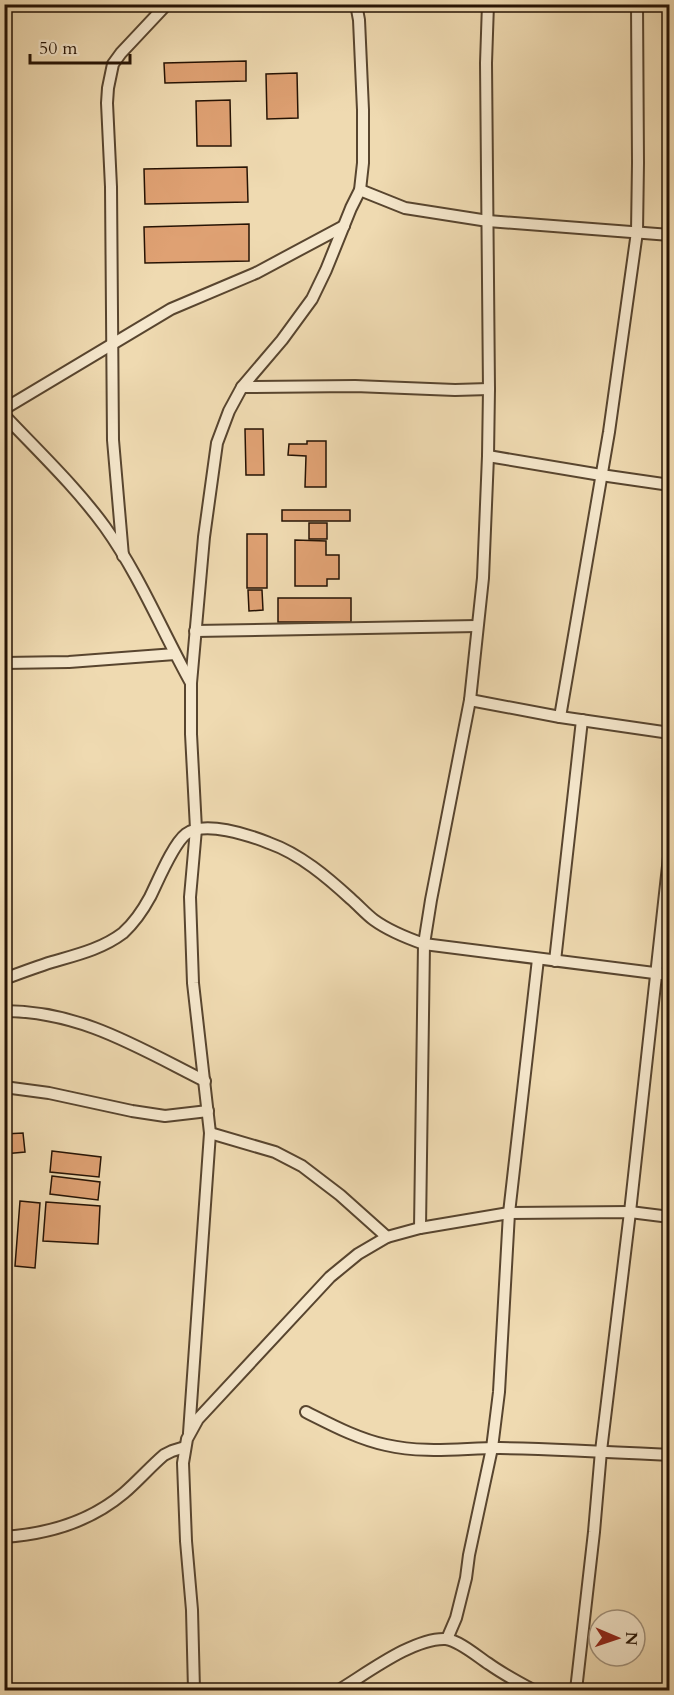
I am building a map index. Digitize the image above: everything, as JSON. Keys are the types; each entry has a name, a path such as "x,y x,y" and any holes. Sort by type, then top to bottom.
{"street":[{"path":"123,556 113,440 111,187 107,103 109,76 113,64 121,53 167,4"},
{"path":"194,1690 192,1610 183,1463 189,1433 210,1133 193,983 190,897 196,829 191,683 204,537 217,443 229,411 242,387 282,340 312,299 360,190 363,110 359,20 356,4"},
{"path":"420,1228 424,944 430,900 470,700 483,578 489,389 486,63 488,4"},
{"path":"560,717 601,475 637,232 639,163 637,4"},
{"path":"360,190 405,208 488,221 669,235"},
{"path":"4,409 171,309 256,273 344,226"},
{"path":"242,387 489,389"},
{"path":"4,416 84,501 106,528 148,598 191,683"},
{"path":"488,456 669,485"},
{"path":"195,632 477,626"},
{"path":"4,663 69,662 175,654"},
{"path":"470,700 669,734"},
{"path":"555,961 582,720"},
{"path":"4,979 101,946 125,930 146,903 174,849 187,833 206,828 227,830 268,842 293,854 333,882 374,920 402,936 424,944 669,975"},
{"path":"576,1690 669,848"},
{"path":"447,1639 456,1618 466,1578 492,1448 499,1392 509,1213 538,959"},
{"path":"4,1011 43,1013 90,1025 116,1035 205,1081"},
{"path":"4,1087 49,1093 165,1116 208,1111"},
{"path":"210,1133 275,1152 302,1166 340,1195 387,1237"},
{"path":"189,1433 207,1408 330,1276 358,1254 387,1237 420,1228 509,1213 630,1212 669,1217"},
{"path":"306,1412 356,1436 386,1445 415,1450 492,1448 669,1455"},
{"path":"4,1537 43,1531 83,1520 104,1509 164,1455 185,1447"},
{"path":"339,1690 410,1647 429,1641 447,1639 533,1690"}],"building":[{"path":"246,61 246,81 165,83 164,63"},
{"path":"297,73 298,118 267,119 266,74"},
{"path":"230,100 231,146 197,146 196,101"},
{"path":"247,167 248,202 145,204 144,169"},
{"path":"249,224 249,261 145,263 144,227"},
{"path":"245,429 263,429 264,475 246,475"},
{"path":"307,441 326,441 326,487 305,487 306,456 288,455 289,444 307,444"},
{"path":"282,510 350,510 350,521 282,521"},
{"path":"309,523 327,523 327,539 309,539"},
{"path":"247,534 267,534 267,588 247,588"},
{"path":"295,540 326,541 326,555 339,555 339,579 327,579 327,586 295,586"},
{"path":"248,590 262,590 263,610 249,611"},
{"path":"278,598 351,598 351,622 278,622"},
{"path":"23,1133 25,1152 4,1154 4,1134"},
{"path":"52,1151 101,1157 99,1177 50,1172"},
{"path":"52,1176 100,1182 98,1200 50,1194"},
{"path":"20,1201 40,1203 35,1268 15,1266"},
{"path":"46,1202 100,1206 98,1244 43,1241"}]}
